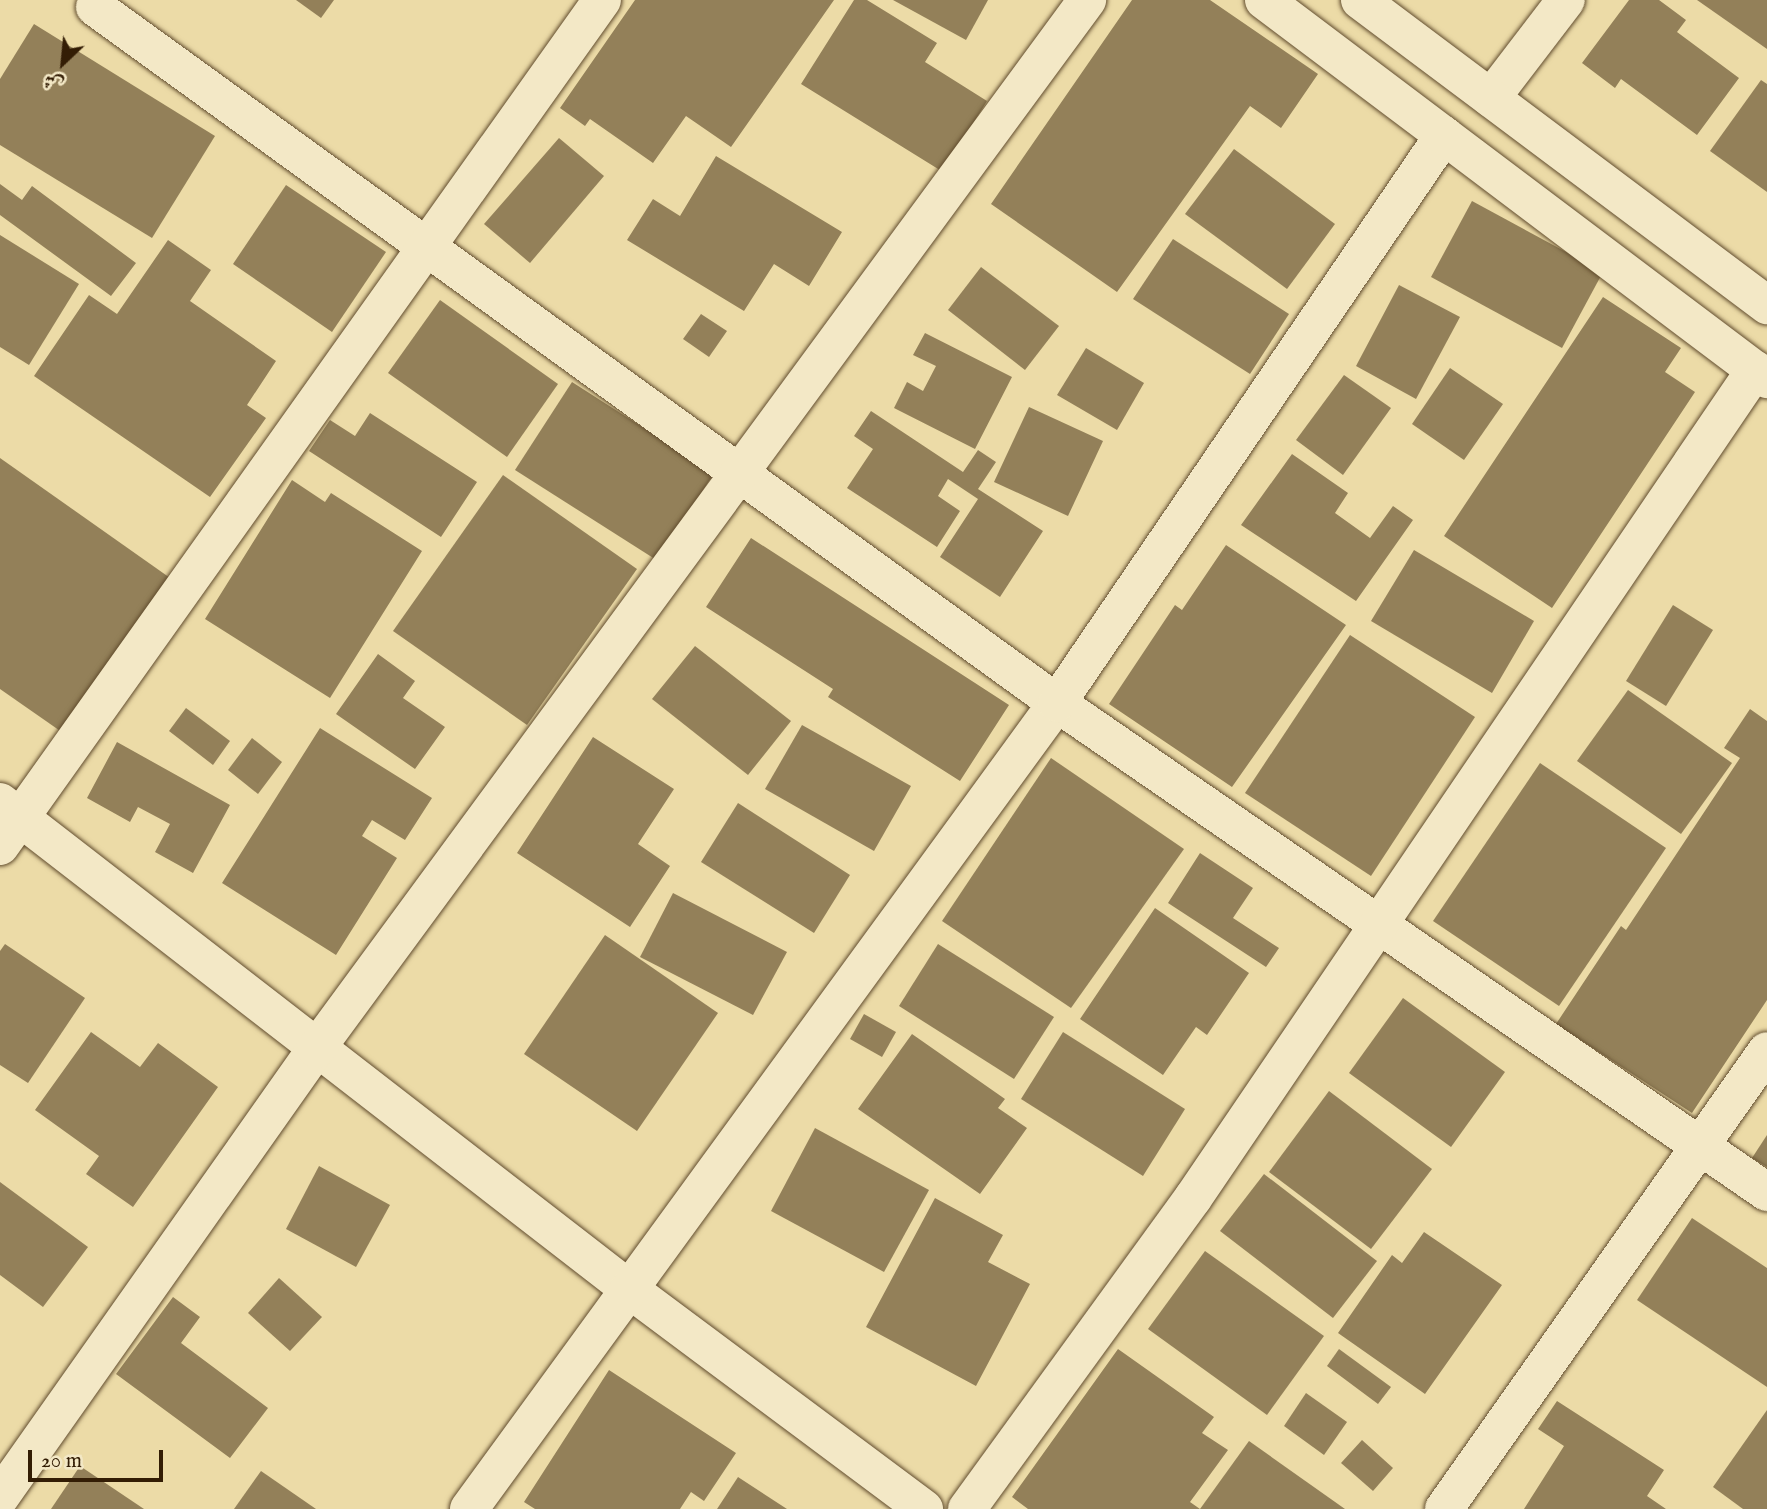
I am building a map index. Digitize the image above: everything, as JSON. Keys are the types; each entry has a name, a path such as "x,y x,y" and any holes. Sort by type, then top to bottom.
{"street":[{"path":"602,0 427,248 7,822 316,1049 629,1289 924,1509"},
{"path":"0,1497 316,1049 737,472 1087,0"},
{"path":"967,1509 1193,1198 1380,923 1761,375 1264,0"},
{"path":"1360,0 1767,305"},
{"path":"1491,98 1566,0"},
{"path":"94,7 1057,703 1767,1192"},
{"path":"469,1509 1057,703 1444,135"},
{"path":"1444,1509 1767,1051"}],"building":[{"path":"296,0 334,0 321,18"},
{"path":"635,0 834,0 731,147 686,116 653,163 590,119 585,126 560,108"},
{"path":"854,0 867,0 937,43 925,62 987,101 943,172 801,84"},
{"path":"893,0 988,0 966,40"},
{"path":"1132,0 1210,0 1318,74 1281,128 1250,106 1117,292 991,204"},
{"path":"1629,0 1659,0 1686,20 1677,32 1739,78 1697,135 1621,79 1615,88 1582,63"},
{"path":"1697,0 1767,0 1767,49"},
{"path":"34,24 215,136 152,238 0,145 0,79"},
{"path":"1761,80 1767,84 1767,192 1710,151"},
{"path":"559,138 604,176 530,263 484,224"},
{"path":"1234,149 1335,224 1287,289 1185,214"},
{"path":"716,156 842,232 809,286 774,264 744,311 627,240 653,199 680,216"},
{"path":"0,184 22,200 32,186 136,263 111,296 0,215"},
{"path":"286,185 386,252 332,332 233,264"},
{"path":"1472,201 1603,272 1562,348 1431,277"},
{"path":"0,235 79,284 29,365 0,347"},
{"path":"1173,239 1289,314 1250,374 1133,299"},
{"path":"168,240 211,270 190,301 276,361 247,405 266,418 210,497 34,376 89,295 117,314"},
{"path":"981,267 1059,326 1025,370 948,310"},
{"path":"1399,285 1460,317 1416,399 1356,366"},
{"path":"1603,297 1681,348 1665,372 1695,392 1552,608 1444,536"},
{"path":"440,300 558,384 507,457 388,373"},
{"path":"701,314 727,331 709,357 683,339"},
{"path":"925,333 1012,377 975,449 894,408 907,382 923,391 936,366 913,355"},
{"path":"1086,348 1144,383 1117,430 1057,395"},
{"path":"1450,368 1503,404 1464,460 1412,424"},
{"path":"1344,375 1391,408 1343,475 1296,440"},
{"path":"572,382 714,473 658,561 515,470"},
{"path":"1029,407 1103,441 1068,516 994,482"},
{"path":"871,411 963,472 978,450 996,462 978,489 1043,531 1000,597 940,557 978,499 948,479 938,496 960,511 937,547 847,488 873,449 854,436"},
{"path":"370,413 477,482 441,537 309,451 330,420 355,436"},
{"path":"1292,454 1348,493 1335,513 1370,538 1393,506 1413,520 1356,601 1241,525"},
{"path":"0,458 173,580 66,735 0,689"},
{"path":"503,475 637,569 527,725 393,631"},
{"path":"292,480 325,502 331,493 422,551 330,698 205,619"},
{"path":"751,538 1009,705 960,781 828,697 833,689 706,607"},
{"path":"1226,545 1346,625 1232,787 1109,704 1175,605 1182,610"},
{"path":"1414,550 1534,621 1492,693 1371,621"},
{"path":"1673,605 1713,630 1666,706 1626,681"},
{"path":"1350,635 1475,717 1371,876 1245,793"},
{"path":"695,646 791,721 748,775 652,699"},
{"path":"378,654 415,681 403,698 445,727 415,769 336,714"},
{"path":"1628,690 1732,763 1681,834 1577,761"},
{"path":"186,708 230,741 213,765 169,731"},
{"path":"1750,709 1767,721 1767,1000 1692,1113 1556,1024 1621,926 1626,930 1740,758 1724,748"},
{"path":"802,725 911,786 874,851 765,789"},
{"path":"320,728 432,798 405,840 372,820 362,836 397,858 336,955 222,883"},
{"path":"593,737 674,789 638,844 670,866 630,927 517,853"},
{"path":"252,738 282,762 258,794 228,770"},
{"path":"117,742 230,805 193,873 155,852 170,824 138,807 130,822 87,798"},
{"path":"1051,758 1184,849 1071,1008 942,921"},
{"path":"1540,763 1666,848 1559,1006 1433,921"},
{"path":"738,803 850,875 814,933 701,862"},
{"path":"1200,853 1253,888 1233,918 1279,948 1266,967 1168,903"},
{"path":"673,893 787,952 753,1015 640,957"},
{"path":"1155,908 1249,973 1207,1035 1196,1027 1163,1075 1080,1019"},
{"path":"605,935 718,1013 637,1131 524,1054"},
{"path":"5,944 85,998 28,1083 0,1065 0,951"},
{"path":"938,944 1054,1017 1014,1079 899,1006"},
{"path":"1403,998 1505,1072 1451,1147 1349,1073"},
{"path":"864,1014 896,1032 882,1057 850,1039"},
{"path":"91,1032 140,1067 158,1043 218,1087 133,1207 86,1174 99,1156 35,1110"},
{"path":"1063,1032 1185,1109 1143,1176 1021,1099"},
{"path":"912,1034 1005,1099 998,1108 1027,1128 980,1194 858,1109"},
{"path":"1329,1091 1432,1169 1371,1249 1269,1172"},
{"path":"815,1128 929,1190 884,1272 771,1211"},
{"path":"1767,1135 1767,1167 1752,1158"},
{"path":"319,1166 390,1205 356,1267 286,1229"},
{"path":"1264,1174 1377,1261 1333,1318 1220,1231"},
{"path":"0,1182 88,1247 43,1307 0,1275"},
{"path":"935,1198 1003,1235 988,1262 1030,1284 976,1386 866,1327"},
{"path":"1692,1218 1767,1268 1767,1387 1637,1300"},
{"path":"1424,1232 1502,1285 1425,1394 1338,1333 1392,1255 1402,1263"},
{"path":"1205,1251 1324,1336 1267,1415 1148,1329"},
{"path":"279,1278 322,1317 290,1351 248,1313"},
{"path":"173,1297 200,1317 181,1343 268,1408 230,1458 116,1374"},
{"path":"1118,1349 1214,1417 1202,1433 1228,1450 1190,1502 1200,1509 1028,1509 1012,1497"},
{"path":"1339,1349 1391,1387 1378,1404 1327,1366"},
{"path":"609,1370 736,1453 704,1501 691,1492 680,1509 535,1509 524,1502"},
{"path":"1306,1393 1347,1422 1324,1455 1284,1426"},
{"path":"1557,1401 1664,1470 1647,1496 1666,1509 1524,1509 1564,1446 1538,1429"},
{"path":"1767,1410 1767,1509 1743,1509 1713,1487"},
{"path":"1362,1440 1393,1468 1373,1491 1341,1463"},
{"path":"1249,1441 1345,1509 1200,1509"},
{"path":"80,1466 144,1509 51,1509"},
{"path":"261,1471 316,1509 234,1509"},
{"path":"738,1477 787,1509 717,1509"}]}
